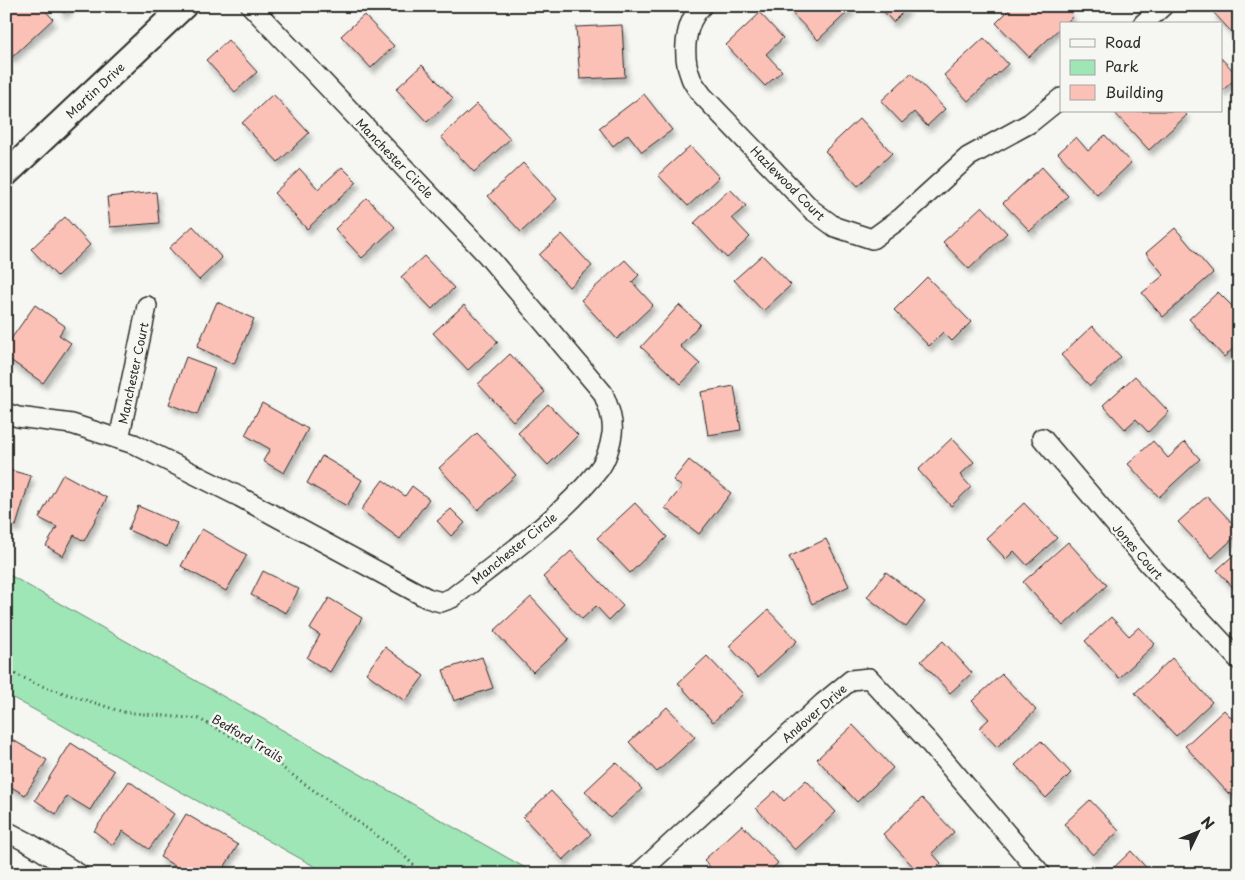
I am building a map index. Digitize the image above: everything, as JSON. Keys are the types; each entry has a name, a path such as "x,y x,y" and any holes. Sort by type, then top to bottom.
{"street":[{"name":"Martin Drive","path":"6,174 184,6"},
{"name":"Manchester Circle","path":"6,413 18,417 72,424 134,444 240,497 427,598 441,602 452,598 550,520 598,472 605,457 612,433 611,413 603,393 486,254 251,6"},
{"name":"Hazlewood Court","path":"702,6 698,10 687,33 685,56 691,79 702,95 812,210 835,227 872,239 900,218 968,157 1030,123 1060,99"},
{"path":"1146,22 1163,6"},
{"name":"Manchester Court","path":"119,439 146,306"},
{"name":"Jones Court","path":"1042,438 1150,566 1239,660"},
{"name":"Andover Drive","path":"638,874 823,703 851,680 869,678 927,740 1038,873"},
{"path":"6,831 79,874"}],"path":[{"name":"Bedford Trails","path":"6,670 42,686 123,712 199,719 259,751 401,853 423,874"}],"green space":[{"path":"6,573 536,874 328,874 6,694"}],"building":[{"path":"6,6 41,6 53,19 11,58 6,53"},
{"path":"58,6 71,6 64,13"},
{"path":"791,6 853,7 818,40 788,9"},
{"path":"879,6 909,6 893,22"},
{"path":"1013,6 1064,6 1073,16 1067,22 1060,22 1060,28 1029,57 996,23"},
{"path":"1220,6 1239,6 1239,40 1213,12"},
{"path":"760,13 783,38 766,54 782,71 765,86 726,45"},
{"path":"364,15 394,46 371,68 341,36"},
{"path":"622,25 625,77 580,79 576,27"},
{"path":"984,38 1008,64 968,101 944,75"},
{"path":"228,40 257,72 235,92 206,60"},
{"path":"1222,59 1238,76 1222,91"},
{"path":"422,65 453,98 427,122 396,89"},
{"path":"911,73 945,109 927,126 914,112 902,123 881,101"},
{"path":"273,94 309,133 278,162 242,123"},
{"path":"644,94 672,130 642,152 628,134 613,146 599,128"},
{"path":"477,104 510,139 474,172 441,137"},
{"path":"1114,112 1184,112 1187,115 1149,150"},
{"path":"860,118 892,153 858,186 825,151"},
{"path":"1105,135 1131,163 1097,195 1058,153 1076,137 1088,151"},
{"path":"690,146 719,177 688,206 658,175"},
{"path":"523,163 557,199 521,232 488,196"},
{"path":"342,167 357,182 307,229 274,193 300,169 318,189"},
{"path":"1042,167 1068,196 1030,231 1003,203"},
{"path":"730,189 746,206 732,218 750,237 727,258 694,223"},
{"path":"156,192 159,223 110,227 107,197"},
{"path":"367,198 395,227 362,258 335,229"},
{"path":"982,206 1007,233 969,269 943,242"},
{"path":"65,217 90,245 57,276 31,249"},
{"path":"193,226 222,258 199,280 169,248"},
{"path":"1175,228 1213,273 1163,317 1142,293 1164,275 1146,253"},
{"path":"562,234 592,266 569,287 539,255"},
{"path":"762,255 791,285 763,311 734,280"},
{"path":"424,256 454,288 432,309 401,277"},
{"path":"625,260 639,275 632,282 653,305 617,339 581,300"},
{"path":"927,277 971,322 952,341 943,332 929,346 894,310"},
{"path":"1218,292 1239,313 1239,343 1224,357 1189,319"},
{"path":"217,302 254,319 234,364 197,347"},
{"path":"35,305 65,326 59,335 71,343 43,383 6,357 6,346"},
{"path":"464,305 498,342 468,370 433,333"},
{"path":"679,305 700,324 680,346 700,364 681,384 641,347"},
{"path":"1092,326 1121,357 1090,386 1061,355"},
{"path":"510,354 545,392 513,421 478,384"},
{"path":"186,357 215,368 197,415 169,404"},
{"path":"1135,376 1169,412 1148,432 1136,419 1125,429 1103,405"},
{"path":"734,386 741,430 708,435 701,392"},
{"path":"262,403 308,429 284,473 263,461 270,449 245,435"},
{"path":"548,404 578,435 548,465 518,433"},
{"path":"477,433 516,475 478,510 439,468"},
{"path":"952,438 974,462 960,475 971,487 951,506 918,470"},
{"path":"1153,441 1168,458 1185,442 1200,459 1159,497 1128,464"},
{"path":"322,456 362,480 347,506 307,483"},
{"path":"689,460 731,493 699,534 665,508 682,487 673,480"},
{"path":"6,469 31,476 16,526 6,523"},
{"path":"63,474 107,498 84,541 74,535 63,556 46,546 57,527 39,518"},
{"path":"383,480 405,496 412,486 429,499 400,539 361,510"},
{"path":"1207,496 1239,530 1239,533 1212,558 1178,522"},
{"path":"635,503 667,537 630,573 597,538"},
{"path":"1024,503 1057,538 1027,565 1014,551 1006,559 986,538"},
{"path":"138,506 177,523 167,547 128,530"},
{"path":"451,509 465,523 451,536 437,521"},
{"path":"202,529 247,555 226,591 181,566"},
{"path":"826,539 849,586 812,604 789,557"},
{"path":"1068,542 1107,585 1063,626 1023,582"},
{"path":"1239,550 1239,593 1238,593 1217,570"},
{"path":"571,551 623,606 609,620 596,606 582,619 543,577"},
{"path":"263,571 299,589 286,613 251,595"},
{"path":"886,572 925,602 906,627 867,597"},
{"path":"531,597 569,639 533,672 494,631"},
{"path":"329,598 362,618 330,672 307,658 320,635 310,629"},
{"path":"768,610 797,641 758,677 729,646"},
{"path":"1111,617 1129,636 1139,627 1155,644 1119,678 1085,641"},
{"path":"943,641 972,673 950,693 921,661"},
{"path":"385,647 424,676 405,701 366,673"},
{"path":"707,656 743,694 713,722 678,683"},
{"path":"482,657 493,688 454,701 443,670"},
{"path":"1172,658 1212,702 1176,736 1135,693"},
{"path":"1002,674 1036,710 997,747 979,728 989,719 972,701"},
{"path":"667,707 695,737 657,772 629,742"},
{"path":"1224,710 1239,726 1239,785 1229,794 1185,746"},
{"path":"853,725 893,768 857,802 817,759"},
{"path":"6,736 47,760 25,795 6,784"},
{"path":"1041,741 1071,773 1046,798 1015,765"},
{"path":"71,743 114,771 90,810 67,796 56,814 35,800"},
{"path":"616,762 642,789 610,818 585,791"},
{"path":"806,780 836,812 795,850 756,808 775,791 784,801"},
{"path":"129,781 174,814 149,849 123,831 113,845 94,831"},
{"path":"551,791 591,834 563,860 523,817"},
{"path":"922,798 954,832 932,853 941,863 930,874 920,874 883,834"},
{"path":"1090,800 1119,831 1093,855 1064,824"},
{"path":"186,814 238,845 220,874 188,874 160,857"},
{"path":"742,825 778,863 766,874 716,874 704,860"},
{"path":"1131,851 1152,874 1107,874"}]}
